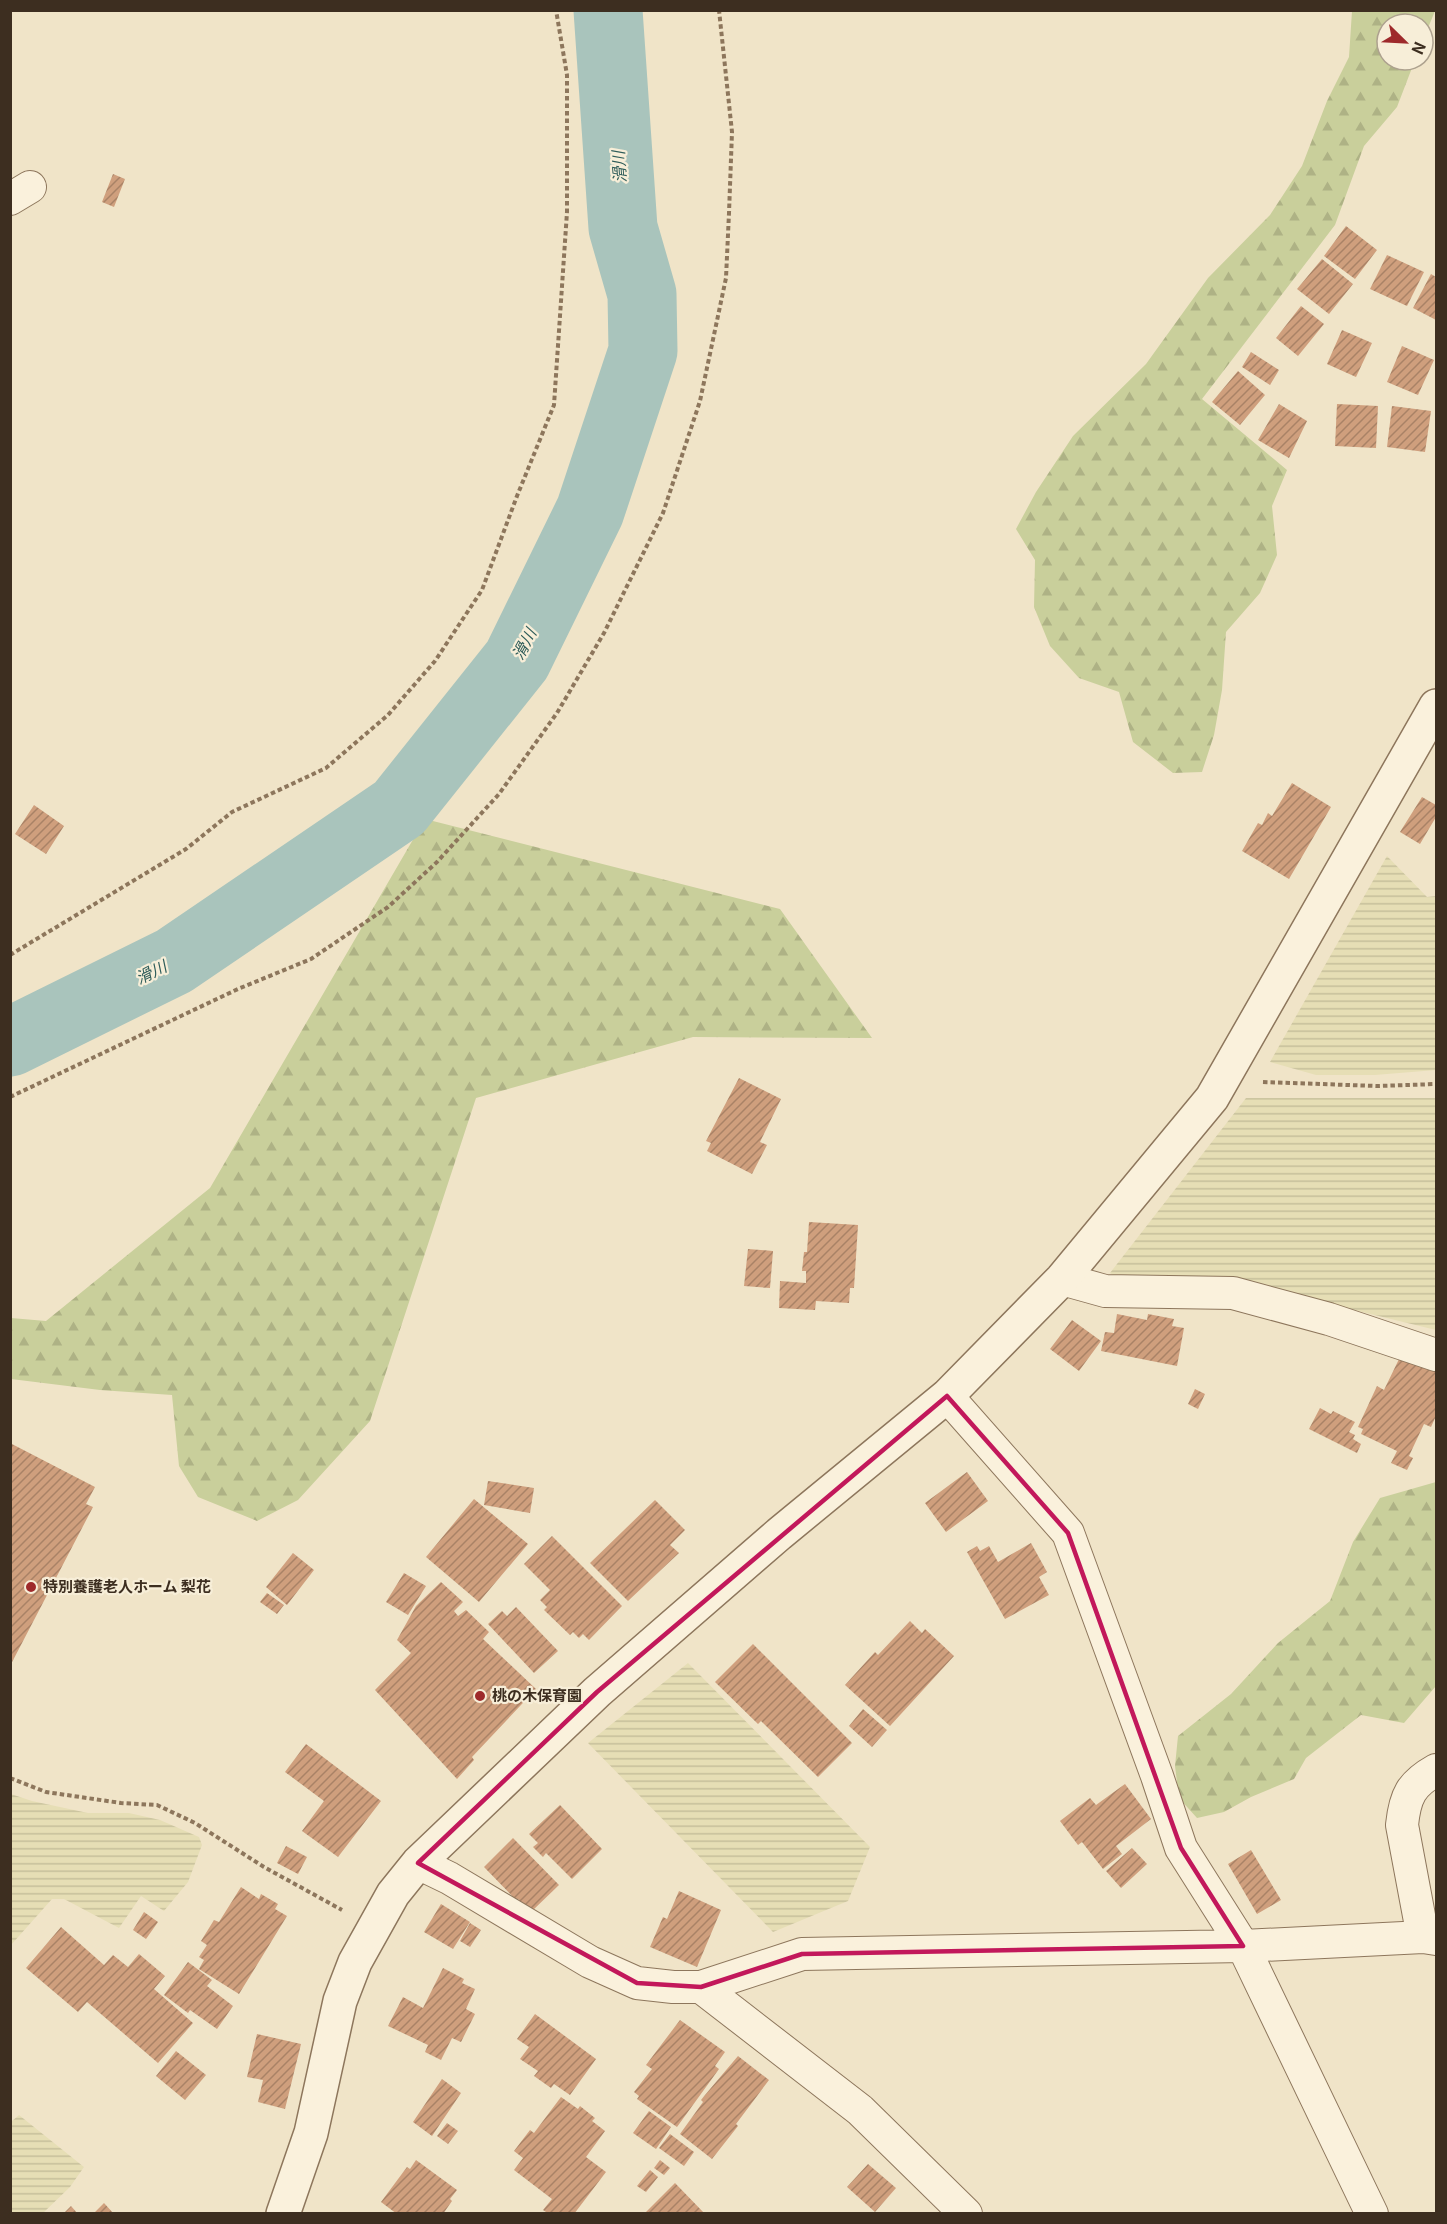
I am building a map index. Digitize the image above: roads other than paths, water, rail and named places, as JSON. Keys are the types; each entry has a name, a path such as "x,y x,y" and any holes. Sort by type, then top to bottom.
{"street":[{"path":"283,2214 311,2133 340,2001 355,1962 393,1894 418,1863 597,1692 778,1534 947,1396 1062,1279 1212,1098 1437,706"},
{"path":"1062,1279 1105,1291 1233,1293 1329,1319 1437,1355"},
{"path":"947,1396 1068,1533 1181,1848 1243,1946 1372,2214"},
{"path":"418,1863 449,1878 590,1962 637,1983 673,1987 700,1987 802,1954 1243,1946 1430,1938 1402,1825 1404,1806 1410,1791 1421,1779 1437,1770"},
{"path":"700,1987 860,2110 966,2214"}],"waterway":[{"name":"滑川","path":"10,1042 174,961 399,808 517,660 590,511 643,351 642,294 623,228 608,10"}],"place":[{"name":"特別養護老人ホーム 梨花","path":"31,1587"},
{"name":"桃の木保育園","path":"480,1696"}]}
